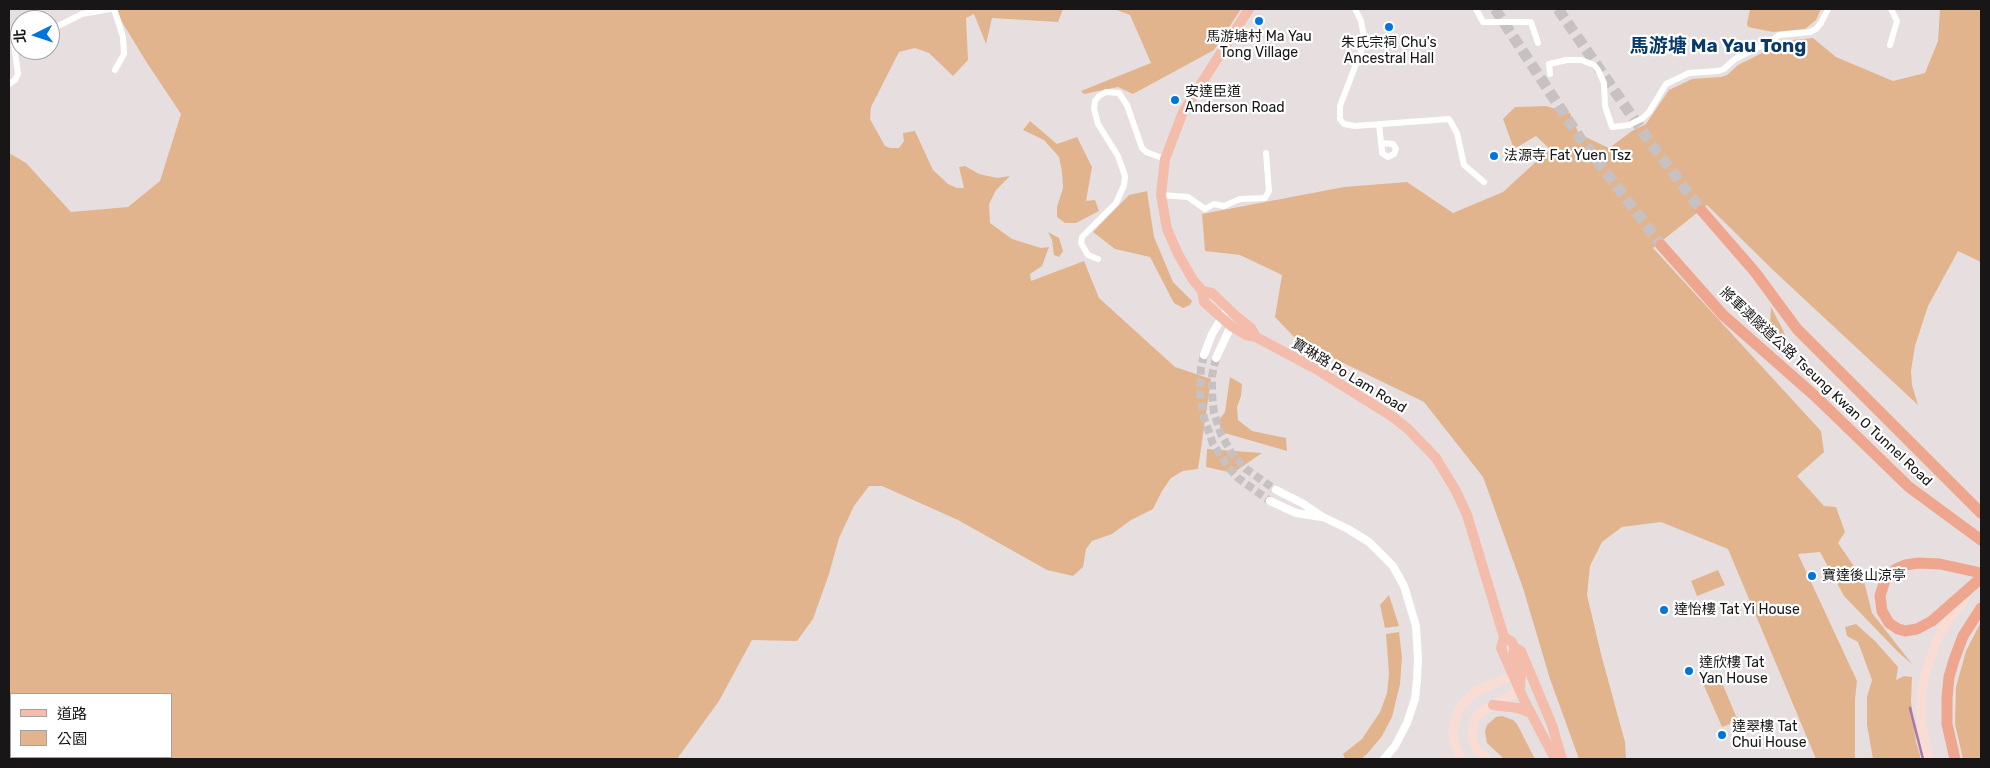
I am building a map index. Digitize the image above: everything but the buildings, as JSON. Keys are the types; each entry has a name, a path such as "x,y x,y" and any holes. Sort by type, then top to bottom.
{"highway":[{"name":"將軍澳隧道公路 Tseung Kwan O Tunnel Road","path":"1702,211 1755,272 1797,329 1981,513"},
{"name":"將軍澳隧道公路 Tseung Kwan O Tunnel Road","path":"1661,245 1723,315 1815,396 1909,487 1981,540"},
{"path":"1981,573 1952,566 1927,563 1905,565 1892,572 1885,580 1880,596 1882,611 1887,620 1895,627 1905,631 1917,629 1932,621 1981,578"},
{"path":"1955,759 1949,737 1947,718 1949,677 1963,636 1981,608"}],"main road":[{"path":"1225,313 1202,290 1178,254 1171,240 1163,212 1161,196 1164,159 1183,112 1249,9"},
{"name":"寶琳路 Po Lam Road","path":"1225,313 1229,330 1246,336 1256,337 1316,370 1393,417 1408,429 1436,458 1456,491 1467,514 1504,637 1501,648 1520,672 1552,724 1562,759"},
{"name":"寶琳路 Po Lam Road","path":"1225,313 1251,328 1256,337"},
{"path":"1929,759 1921,721 1924,677 1936,642 1956,609 1981,578"},
{"name":"寶琳路 Po Lam Road","path":"1504,637 1521,651 1520,690 1556,759"},
{"path":"1461,759 1456,750 1453,733 1455,717 1460,707 1476,691 1520,672"},
{"path":"1487,759 1475,746 1472,730 1478,715 1520,690"},
{"path":"1492,705 1513,707 1532,713"}],"street":[{"path":"60,25 82,14 110,9"},
{"path":"114,9 123,37 124,54 116,70"},
{"path":"1355,9 1361,21 1364,37 1363,46 1340,106 1339,113 1344,124 1350,126 1449,119 1457,133 1464,165 1484,182"},
{"path":"1476,9 1483,22 1531,22 1538,43"},
{"path":"1550,74 1550,64 1574,59 1588,61 1602,76 1605,106 1612,127 1629,125 1643,118 1649,112 1666,84 1688,73 1724,69 1735,59 1773,40 1779,35 1810,32 1821,23 1828,9"},
{"path":"1890,9 1897,21 1890,45"},
{"path":"9,84 15,80 18,74 16,60"},
{"path":"1098,259 1088,255 1082,243 1082,237 1116,203 1124,185 1125,176 1118,156 1098,124 1094,109 1095,101 1106,92 1119,93 1127,105 1142,148 1146,152 1164,159"},
{"path":"1380,124 1381,143"},
{"path":"1161,196 1188,196 1205,209 1214,204 1224,206 1240,199 1265,198 1269,191 1266,154"},
{"path":"1204,355 1212,334 1225,313"},
{"path":"1216,358 1229,330"},
{"path":"1276,490 1361,536 1385,557 1404,586 1413,611 1418,658 1414,699 1402,735 1384,759"},
{"path":"1270,501 1296,513 1323,517"}],"green space":[{"path":"117,9 1063,9 1058,22 992,18 986,44 974,14 966,18 968,60 953,76 929,53 915,48 899,52 871,107 870,119 885,146 890,148 899,148 904,141 903,133 915,131 933,170 948,184 957,188 964,188 959,167 965,166 979,174 997,178 1010,176 996,190 989,204 990,223 1012,239 1041,248 1049,247 1042,266 1030,274 1031,281 1084,261 1099,298 1175,367 1211,379 1198,469 1183,471 1171,478 1153,509 1131,520 1112,534 1092,541 1086,549 1083,567 1073,576 1047,570 958,520 882,486 869,486 854,506 839,538 813,619 797,641 752,640 719,701 677,759 9,759 9,153 26,163 71,212 128,207 160,181 181,114 122,22"},
{"path":"1114,9 1241,9 1214,50 1133,94 1118,87 1084,94 1081,91 1151,63 1130,15"},
{"path":"1750,9 1821,9 1816,20 1805,29 1773,32 1748,27"},
{"path":"1940,9 1981,9 1981,262 1958,251 1928,306 1915,346 1911,371 1912,385 1918,405 1774,271 1707,205 1653,248 1821,431 1824,452 1797,476 1824,506 1836,507 1845,532 1838,543 1864,581 1872,613 1912,664 1844,596 1820,552 1798,554 1857,681 1855,699 1855,759 1816,759 1728,549 1661,522 1622,527 1602,542 1590,566 1587,595 1625,742 1626,759 1579,759 1550,679 1523,588 1483,477 1424,402 1298,341 1275,317 1282,275 1240,255 1205,251 1202,214 1344,187 1407,182 1453,213 1503,192 1550,149 1536,136 1514,149 1503,119 1515,107 1546,106 1570,113 1579,134 1609,148 1632,131 1646,124 1669,90 1692,79 1727,75 1738,65 1783,41 1813,38 1836,57 1893,81 1925,73 1938,41"},
{"path":"1030,121 1057,144 1077,137 1092,167 1086,201 1095,200 1099,211 1076,223 1065,223 1057,217 1057,207 1063,188 1059,157 1044,140 1023,130"},
{"path":"1147,191 1154,237 1173,282 1192,301 1190,305 1183,308 1174,303 1150,257 1115,249 1093,232 1129,195"},
{"path":"1048,232 1059,238 1063,251 1059,257 1054,255 1052,240"},
{"path":"1771,307 1786,338 1784,342 1776,341 1758,332 1766,332 1767,325 1770,325"},
{"path":"1230,377 1242,384 1241,396 1237,407 1238,420 1252,431 1286,438 1287,451 1221,432 1219,420 1225,412"},
{"path":"1207,449 1262,453 1233,473 1206,467"},
{"path":"1718,570 1725,585 1697,596 1691,581"},
{"path":"1389,595 1399,626 1385,628 1380,605"},
{"path":"1981,622 1981,759 1963,759 1955,724 1956,687 1966,651"},
{"path":"1856,624 1875,641 1898,667 1896,680 1904,676 1912,677 1911,701 1920,759 1873,759 1867,725 1867,697 1872,680 1858,642 1847,636 1845,627"},
{"path":"1399,632 1402,657 1400,684 1392,717 1382,736 1367,754 1361,759 1345,759 1343,754 1362,739 1380,712 1387,693 1389,674 1386,634"},
{"path":"1718,673 1738,721 1722,727 1702,681"},
{"path":"1502,716 1513,720 1517,724 1535,759 1504,759 1487,743 1485,731 1487,725 1496,717"}],"waterway":[{"path":"1910,708 1923,759"}],"tunnel":[{"path":"1495,9 1580,138 1661,245"},
{"path":"1558,9 1652,145 1702,211"},
{"path":"1204,355 1201,368 1200,393 1204,418 1213,444 1238,478 1270,501"},
{"path":"1216,358 1212,376 1212,395 1214,413 1221,434 1232,454 1246,469 1276,490"}],"place":[{"name":"馬游塘村 Ma Yau Tong Village","path":"1259,21"},
{"name":"朱氏宗祠 Chu's Ancestral Hall","path":"1389,27"},
{"name":"安達臣道 Anderson Road","path":"1175,100"},
{"name":"法源寺 Fat Yuen Tsz","path":"1494,156"},
{"name":"寶達後山涼亭","path":"1812,576"},
{"name":"達怡樓 Tat Yi House","path":"1664,610"},
{"name":"達欣樓 Tat Yan House","path":"1689,671"},
{"name":"達翠樓 Tat Chui House","path":"1722,735"}],"district":[{"name":"馬游塘 Ma Yau Tong","path":"1718,47"}]}
